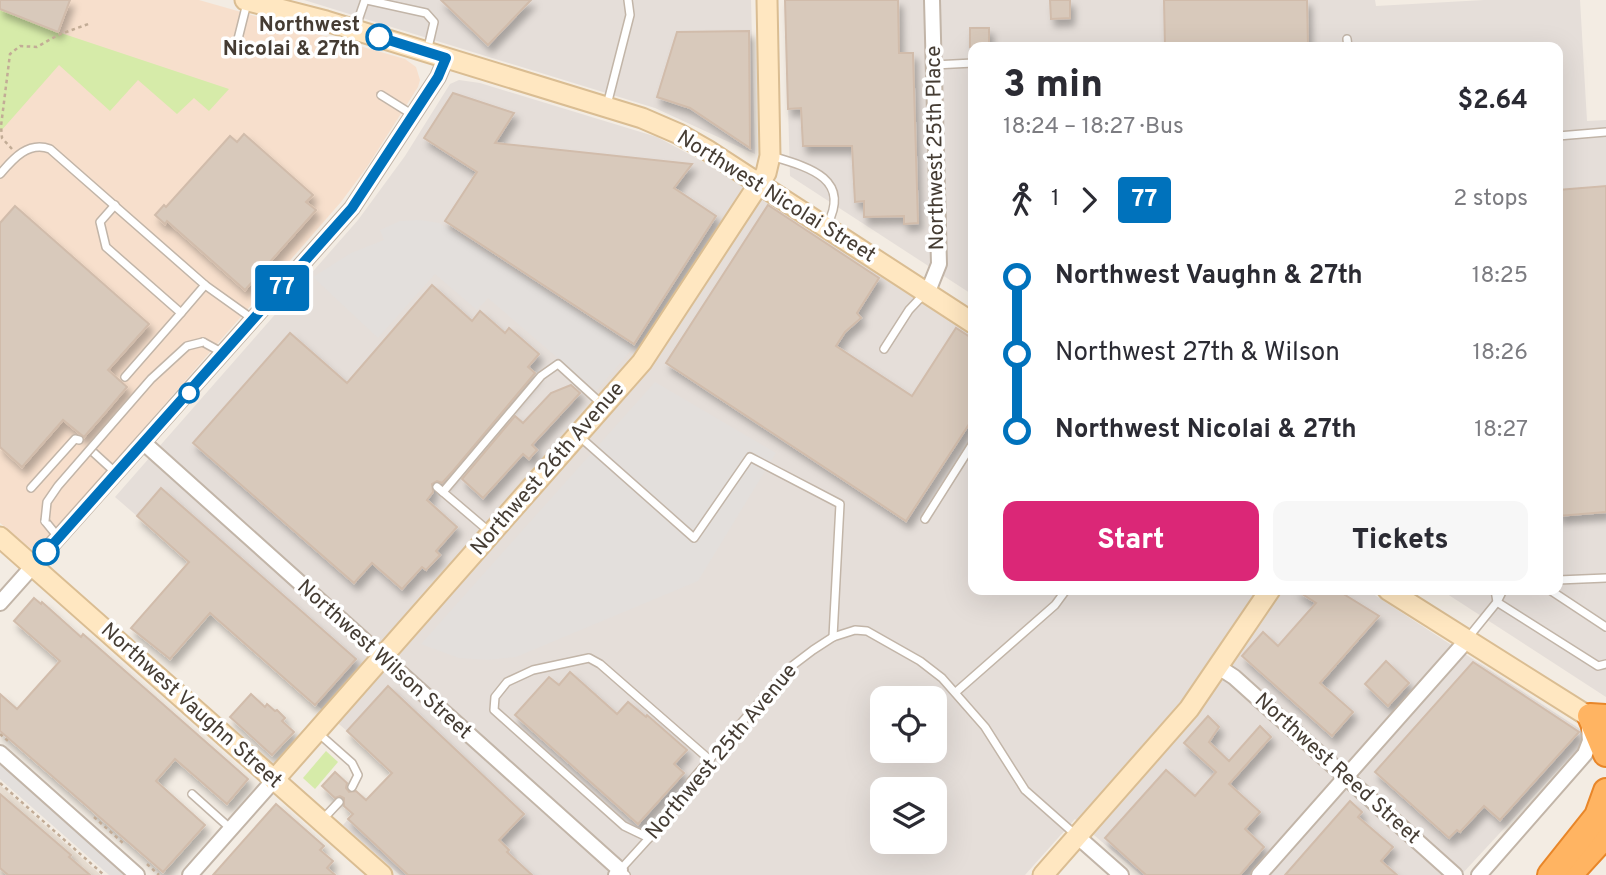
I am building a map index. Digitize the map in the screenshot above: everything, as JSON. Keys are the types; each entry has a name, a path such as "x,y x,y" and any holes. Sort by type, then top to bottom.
{"highway":[{"path":"1595,755 1601,720"},
{"path":"1550,875 1597,816 1606,791"},
{"path":"1569,875 1606,835"}],"street":[{"name":"Northwest Nicolai Street","path":"246,0 427,52 649,121 679,134 968,320"},
{"name":"Northwest 26th Avenue","path":"190,875 578,436 653,346 766,173 770,156 767,0"},
{"name":"Northwest 25th Place","path":"927,293 939,264 932,0"},
{"path":"0,603 352,208 438,77 446,58"},
{"name":"Northwest Wilson Street","path":"144,443 621,873"},
{"name":"Northwest Vaughn Street","path":"0,537 382,875"},
{"path":"1044,875 1189,709 1267,595"},
{"path":"1396,595 1601,720"},
{"path":"1259,875 1467,640"},
{"name":"Northwest Reed Street","path":"1217,666 1234,677 1455,875"},
{"path":"0,753 137,875"},
{"path":"1479,875 1595,755"},
{"path":"1077,837 1121,875"}],"lane":[{"path":"238,39 246,0"},
{"path":"354,30 366,0 426,13 434,22 427,52"},
{"path":"606,108 630,15 628,0"},
{"path":"934,65 968,63"},
{"path":"381,95 414,115"},
{"path":"1563,136 1606,132"},
{"path":"0,174 17,156 36,146 50,149 205,285 254,320"},
{"path":"770,156 800,164 831,184 836,197 834,212 826,227"},
{"path":"116,205 100,222 106,247 181,313"},
{"path":"125,377 205,285"},
{"path":"884,349 909,310 927,293"},
{"path":"58,538 46,521 47,502 151,379 187,346 203,342 224,353"},
{"path":"492,533 440,490 541,376 558,364 604,406"},
{"path":"578,436 694,538 750,457 840,504 833,637 855,630 867,631 920,661 956,692 985,727 1026,790 1077,837"},
{"path":"31,488 75,439 79,440"},
{"path":"925,519 968,451"},
{"path":"93,452 116,474"},
{"path":"1563,580 1606,578"},
{"path":"956,692 1055,605 1062,595"},
{"path":"1496,595 1497,602 1598,666 1606,664"},
{"path":"1467,640 1500,595"},
{"path":"1558,595 1606,627"},
{"name":"Northwest 25th Avenue","path":"621,873 681,803 691,781 788,670 833,637"},
{"path":"649,838 624,826 514,729 494,710 495,697 508,682 533,670 589,658 600,664 710,760"},
{"path":"317,731 355,766 358,775 352,787"},
{"path":"192,794 231,828"},
{"path":"321,821 339,802"}],"path":[{"path":"17,156 2,138 1,126 10,54 20,46 37,47 58,35 92,23"},
{"path":"0,783 104,875"}],"shaded area":[{"path":"0,0 199,0 405,59 416,67 420,80 367,167 341,202 40,547 35,549 30,548 0,523"},
{"path":"304,0 751,0 755,154 655,108"},
{"path":"785,0 1375,0 1376,6 1484,0 1580,0 1587,121 1606,120 1606,697 1449,595 1563,595 1563,42 968,42 968,292 790,176"},
{"path":"459,80 480,83 657,137 713,167 968,333 968,595 1375,595 1583,731 1583,743 1461,875 1141,875 1075,819 1025,875 400,875 343,825 391,773 347,731 196,601 213,582 115,497 358,220 405,156 450,84"},
{"path":"400,221 439,223 633,348 596,391 488,298 477,310 435,274 378,338 313,277 351,253 384,240 380,230"},
{"path":"655,382 776,453 698,581 516,657 487,660 459,658 421,644"},
{"path":"0,763 127,875 109,875 0,779"},
{"path":"0,785 101,875 0,875"}],"green space":[{"path":"0,9 58,32 229,89 209,111 194,98 177,114 138,80 110,111 59,65 0,132"},
{"path":"326,751 338,762 315,789 303,778"}],"building":[{"path":"0,0 70,0 58,32 0,9"},
{"path":"441,0 531,0 488,45"},
{"path":"785,0 898,0 899,53 913,53 918,223 904,224 904,216 864,217 864,201 855,202 852,146 803,146 801,108 788,109"},
{"path":"1050,0 1070,0 1070,18 1051,19"},
{"path":"1164,0 1307,0 1308,42 1165,42"},
{"path":"970,28 989,28 989,42 970,42"},
{"path":"749,31 750,148 690,108 657,97 677,32"},
{"path":"453,93 514,113 495,143 692,164 674,188 716,216 634,344 445,221 477,172 424,138"},
{"path":"244,134 313,195 306,202 316,210 245,290 167,221 165,224 155,215 164,205 166,207 230,136 237,142"},
{"path":"1606,186 1606,512 1563,516 1563,190"},
{"path":"768,205 879,278 857,313 861,318 845,332 836,346 912,396 956,328 968,336 968,426 906,521 666,363"},
{"path":"15,206 149,324 108,370 127,387 84,437 63,420 22,467 0,447 0,223"},
{"path":"432,285 472,321 480,311 505,333 509,328 539,354 528,367 535,373 442,483 437,481 432,484 433,492 427,500 457,527 436,551 440,555 426,570 422,567 402,589 372,563 354,583 193,443 290,333 347,383"},
{"path":"571,385 580,393 532,445 537,450 529,459 523,454 483,498 462,479 515,416 523,423 551,393"},
{"path":"161,488 356,659 315,705 210,613 170,659 131,628 189,562 137,516"},
{"path":"1304,595 1345,595 1379,616 1320,683 1353,712 1332,736 1242,656 1263,632 1278,646 1316,603"},
{"path":"34,598 81,637 83,634 248,779 227,804 175,759 156,781 205,825 163,872 0,731 0,694 17,709 60,661 14,621"},
{"path":"1386,661 1409,683 1388,706 1365,684"},
{"path":"1473,662 1579,732 1500,820 1484,806 1460,832 1457,830 1449,838 1375,772"},
{"path":"570,672 617,714 628,702 687,750 674,764 684,773 638,824 515,715 549,677 559,685"},
{"path":"388,686 524,814 499,840 509,850 507,852 532,875 408,875 348,819 353,814 344,806 344,798 335,798 322,786 335,772 347,783 349,792 356,791 366,800 392,773 347,731"},
{"path":"251,694 265,707 267,704 277,710 285,718 282,721 294,732 272,755 230,717"},
{"path":"1208,716 1219,727 1209,742 1229,761 1260,726 1271,737 1229,784 1260,812 1245,829 1264,847 1240,875 1146,875 1105,838 1166,770 1195,796 1216,772 1184,743"},
{"path":"0,794 71,855 69,857 90,875 8,875 0,868"},
{"path":"1350,801 1362,812 1358,817 1393,847 1381,861 1397,875 1285,875"},
{"path":"276,804 324,846 320,850 333,861 327,868 335,875 213,875"}],"bus line":[{"name":"77","path":"46,552 352,208 378,172 438,77 446,58 379,37"}],"place":[{"name":"Northwest Nicolai & 27th","path":"379,37"}]}
